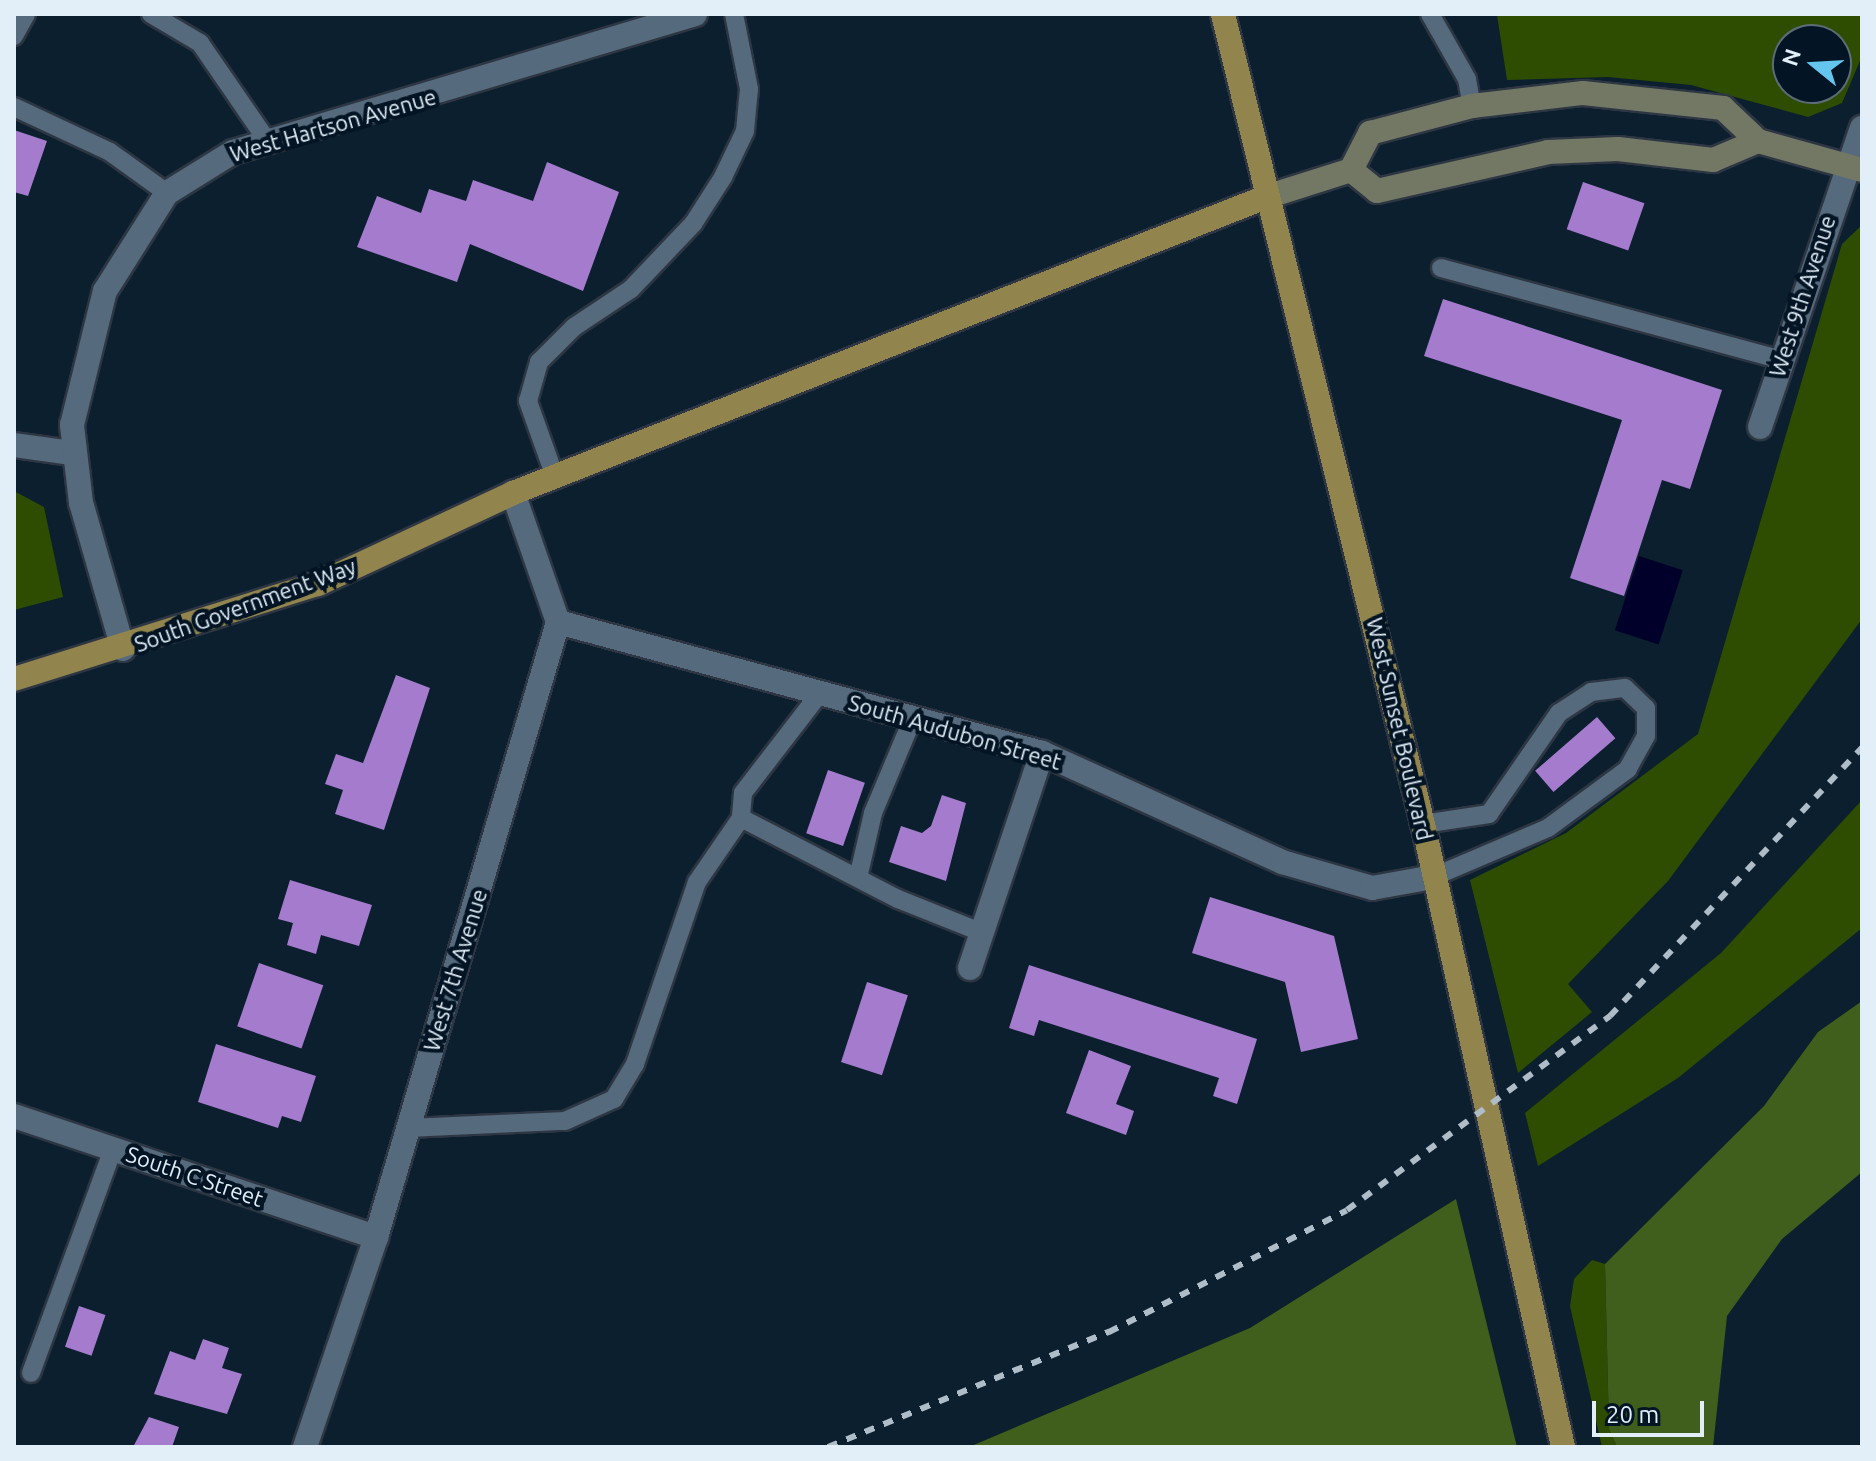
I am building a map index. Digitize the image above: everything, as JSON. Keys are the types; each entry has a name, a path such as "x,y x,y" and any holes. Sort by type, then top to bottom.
{"main road":[{"name":"West Sunset Boulevard","path":"1223,14 1423,824 1563,1447"},
{"name":"South Government Way","path":"14,679 123,649 318,584 513,493 1266,197"}],"street":[{"name":"West Hartson Avenue","path":"123,649 72,453 74,403 105,291 144,219 167,193 214,160 695,14"},
{"path":"1266,197 1351,170 1370,133 1472,106 1583,93 1723,108 1758,141 1853,167"},
{"name":"West 9th Avenue","path":"1760,427 1853,167 1862,128"},
{"path":"1351,170 1377,191 1548,152 1618,149 1713,160 1758,141"},
{"path":"14,445 72,453"},
{"path":"513,493 558,622"},
{"name":"South Audubon Street","path":"558,622 1042,753 1282,862 1372,888 1433,877"},
{"name":"West 7th Avenue","path":"305,1447 376,1237 558,622"},
{"path":"970,968 1042,753"},
{"name":"South C Street","path":"14,1116 376,1237"}],"lane":[{"path":"14,36 26,14"},
{"path":"151,14 200,43 268,142"},
{"path":"555,477 528,401 539,362 574,327 631,289 693,224 723,177 745,131 749,89 734,14"},
{"path":"1430,14 1462,67 1472,106"},
{"path":"14,107 110,152 167,193"},
{"path":"1441,268 1782,360"},
{"path":"1423,824 1489,814 1559,713 1591,692 1625,688 1646,708 1646,736 1628,769 1548,828 1433,877"},
{"path":"408,1128 565,1121 614,1099 635,1064 697,882 741,818 743,793 820,693"},
{"path":"858,878 873,813 913,718"},
{"path":"741,818 858,878 983,933"},
{"path":"31,1373 113,1149"}],"green space":[{"path":"1862,14 1862,56 1852,80 1852,24 1772,24 1772,104 1840,104 1808,117 1691,85 1608,77 1507,80 1497,15"},
{"path":"1862,225 1862,619 1668,881 1568,984 1592,1012 1518,1073 1470,880 1566,833 1698,734 1842,244"},
{"path":"14,491 44,507 63,597 14,610"},
{"path":"1862,800 1862,928 1678,1078 1538,1166 1525,1113 1721,953"},
{"path":"1862,1001 1862,1172 1782,1239 1727,1316 1713,1447 1617,1447 1609,1429 1605,1264 1764,1106 1818,1032"},
{"path":"1456,1199 1517,1447 969,1447 1250,1328"},
{"path":"1592,1260 1605,1264 1609,1429 1617,1447 1602,1447 1570,1306 1574,1279"}],"water":[{"path":"1639,556 1683,570 1659,644 1615,630"}],"building":[{"path":"14,130 47,141 28,196 14,192"},
{"path":"547,162 619,192 583,291 470,244 457,282 357,247 377,196 421,213 429,189 466,201 473,180 533,201"},
{"path":"1583,182 1644,203 1628,250 1567,229"},
{"path":"1443,299 1722,390 1690,489 1662,480 1624,596 1570,578 1622,420 1424,356"},
{"path":"396,675 430,688 384,830 335,814 343,790 325,784 336,754 363,763"},
{"path":"1597,717 1615,738 1553,792 1535,771"},
{"path":"828,770 865,783 843,846 806,833"},
{"path":"942,795 966,803 946,881 889,862 901,826 922,833 931,826"},
{"path":"290,880 372,905 359,946 321,935 316,954 287,945 293,923 278,919"},
{"path":"1210,897 1334,936 1358,1039 1301,1052 1285,982 1192,953"},
{"path":"259,963 323,985 301,1048 237,1026"},
{"path":"1029,965 1257,1039 1237,1104 1213,1096 1219,1078 1039,1020 1034,1036 1009,1028"},
{"path":"867,982 908,995 882,1075 841,1062"},
{"path":"216,1044 316,1076 301,1122 282,1116 278,1128 198,1102"},
{"path":"1089,1050 1131,1066 1116,1104 1134,1111 1126,1135 1066,1113"},
{"path":"79,1306 105,1315 91,1356 65,1347"},
{"path":"203,1339 229,1348 222,1368 242,1374 227,1414 154,1394 170,1351 195,1360"},
{"path":"149,1417 179,1427 172,1447 133,1447"}],"railway":[{"path":"828,1447 1109,1332 1347,1210 1610,1016 1862,748"}]}
